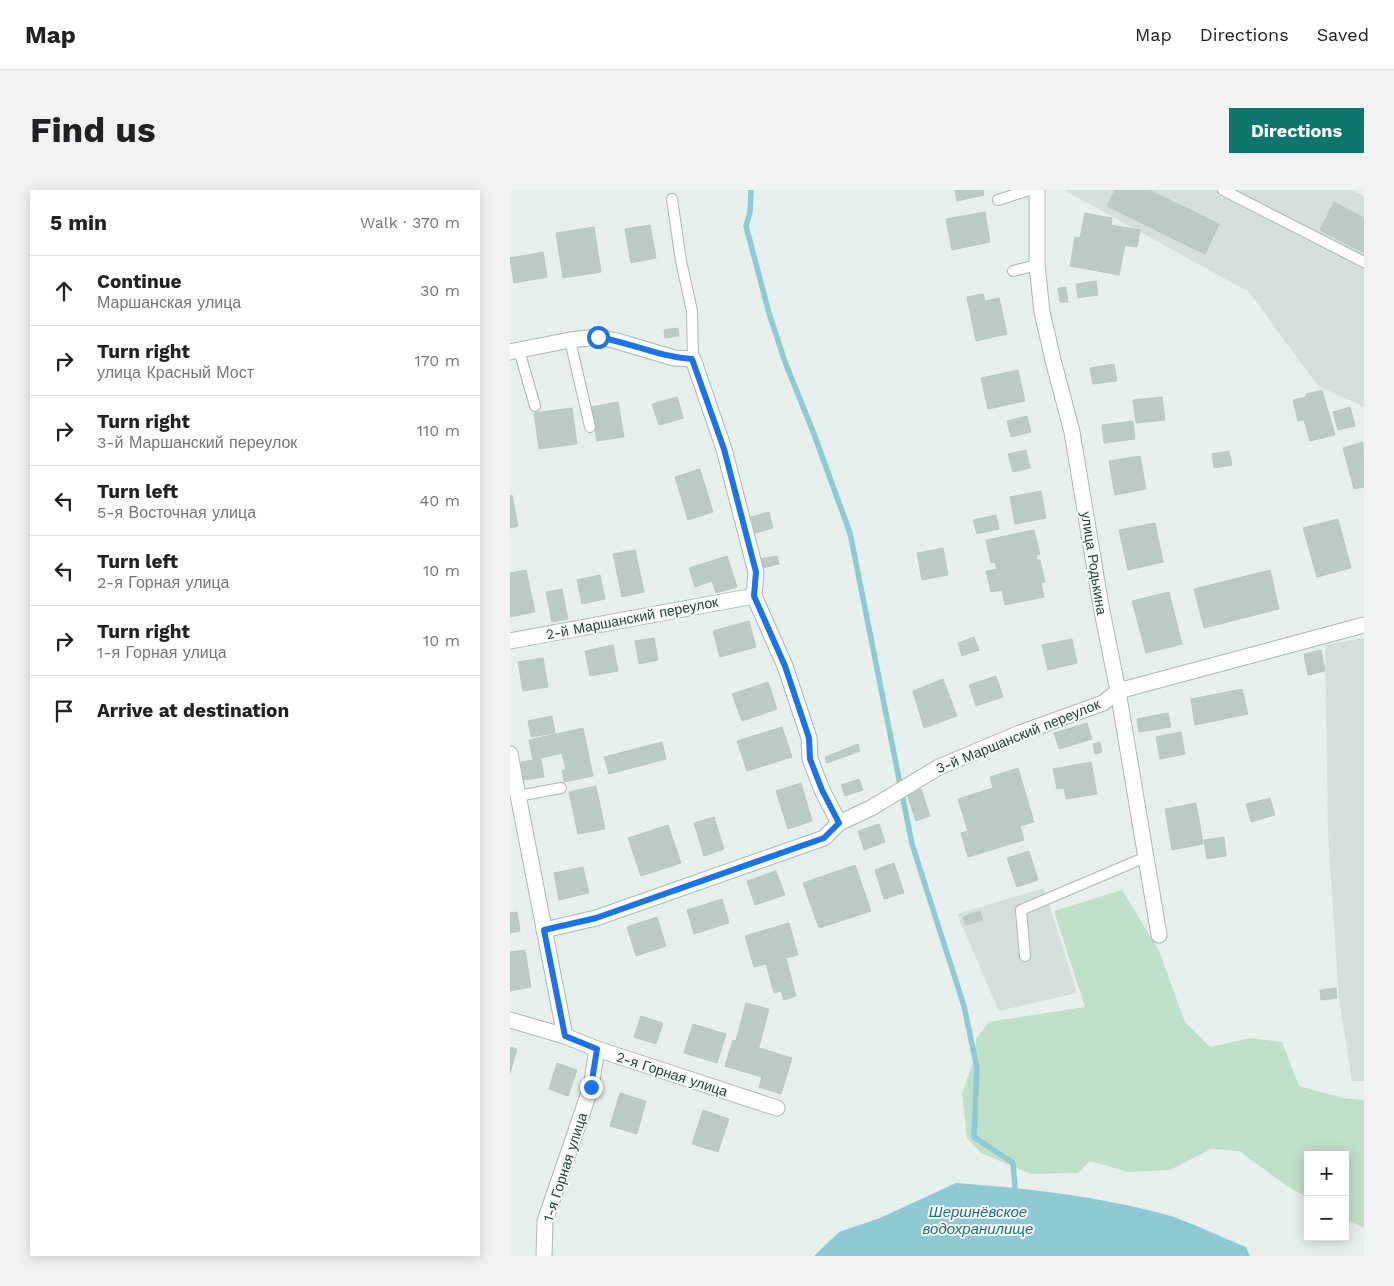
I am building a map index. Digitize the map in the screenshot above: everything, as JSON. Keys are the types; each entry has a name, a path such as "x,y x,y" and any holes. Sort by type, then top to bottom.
{"street":[{"name":"улица Родькина","path":"1037,190 1037,265 1042,312 1072,432 1160,935"},
{"path":"515,351 570,340 598,337 617,340 674,358 692,359 724,449 756,572 754,596 785,666 809,738 810,759 822,790 839,823"},
{"name":"2-й Маршанский переулок","path":"510,641 754,596"},
{"name":"3-й Маршанский переулок","path":"544,930 596,918 824,838 839,823 871,808 938,767 1020,733 1103,703 1118,690 1364,625"},
{"path":"510,754 565,1036"},
{"name":"2-я Горная улица","path":"510,1020 565,1036 597,1049 777,1108"},
{"name":"1-я Горная улица","path":"544,1256 545,1221 591,1087 597,1049"}],"lane":[{"path":"998,200 1008,193 1030,190"},
{"path":"1222,190 1364,262"},
{"path":"672,198 680,261 692,311 692,359"},
{"path":"1013,271 1037,265"},
{"path":"570,340 590,428"},
{"path":"515,351 535,406"},
{"path":"518,796 561,788"},
{"path":"1025,956 1020,910 1146,857"}],"shaded area":[{"path":"1064,190 1351,190 1364,196 1364,407 1318,386 1249,292"},
{"path":"1364,638 1364,1081 1352,1081 1339,999 1328,833 1325,645"},
{"path":"1044,888 1077,993 999,1011 957,914"}],"green space":[{"path":"1122,890 1159,951 1185,1022 1210,1047 1250,1038 1282,1042 1299,1086 1343,1098 1364,1100 1364,1228 1349,1221 1349,1151 1304,1151 1304,1196 1287,1186 1239,1151 1211,1149 1170,1170 1128,1172 1090,1161 1078,1173 1031,1174 981,1153 967,1138 962,1094 975,1056 976,1039 989,1022 1085,1007 1054,911"}],"water":[{"name":"Шершнёвское водохранилище","path":"956,1183 1009,1187 1061,1194 1113,1202 1164,1214 1246,1247 1250,1256 814,1256 839,1232 880,1218"}],"building":[{"path":"955,190 983,190 984,195 957,201"},
{"path":"1115,190 1149,190 1219,224 1205,254 1107,206"},
{"path":"1334,202 1364,218 1364,253 1320,230"},
{"path":"985,212 990,242 952,250 946,219"},
{"path":"1085,213 1112,218 1111,225 1140,230 1137,247 1125,245 1119,275 1070,266 1075,237 1080,238"},
{"path":"650,225 656,258 631,263 625,229"},
{"path":"594,227 601,272 563,278 556,233"},
{"path":"543,252 547,277 514,283 510,258"},
{"path":"1096,281 1098,295 1078,298 1076,284"},
{"path":"1066,287 1068,302 1060,302 1058,288"},
{"path":"983,294 985,301 999,298 1007,334 976,341 967,297"},
{"path":"678,328 679,336 665,338 664,330"},
{"path":"1114,364 1117,381 1093,384 1090,368"},
{"path":"1018,370 1025,401 988,409 981,378"},
{"path":"1322,390 1335,435 1310,441 1304,420 1298,421 1293,400"},
{"path":"677,397 683,418 659,425 652,404"},
{"path":"677,397 683,418 659,425"},
{"path":"1162,397 1165,420 1136,423 1133,400"},
{"path":"618,402 624,437 597,441 591,407"},
{"path":"1350,407 1355,426 1338,430 1333,412"},
{"path":"572,408 577,444 539,449 534,413"},
{"path":"1027,416 1031,432 1011,437 1007,421"},
{"path":"1133,421 1135,439 1104,443 1102,425"},
{"path":"1363,442 1364,487 1354,489 1343,448"},
{"path":"1026,450 1030,468 1013,472 1008,454"},
{"path":"1229,451 1232,465 1214,468 1212,454"},
{"path":"1140,456 1146,489 1115,495 1109,461"},
{"path":"700,469 713,512 688,520 675,477"},
{"path":"1041,491 1046,518 1015,524 1010,497"},
{"path":"512,495 518,526 510,528 510,496"},
{"path":"769,512 773,528 755,533 751,517"},
{"path":"996,515 999,529 977,534 973,520"},
{"path":"1338,519 1351,568 1317,577 1303,528"},
{"path":"1155,523 1163,562 1128,570 1119,530"},
{"path":"1034,530 1040,554 1036,555 1037,560 1040,560 1045,582 1041,583 1044,597 1005,605 1002,590 991,592 986,571 997,569 995,562 991,563 986,540"},
{"path":"943,548 948,575 922,580 917,553"},
{"path":"635,550 644,592 622,597 613,554"},
{"path":"727,556 737,587 716,593 712,581 695,587 689,568"},
{"path":"777,556 779,564 762,568 760,559"},
{"path":"526,570 535,612 510,617 510,573"},
{"path":"1270,570 1279,609 1204,628 1194,589"},
{"path":"600,575 605,599 582,604 577,580"},
{"path":"562,589 568,619 552,622 546,592"},
{"path":"1169,592 1182,644 1146,653 1132,601"},
{"path":"749,621 756,647 720,657 713,631"},
{"path":"974,637 979,650 962,656 958,643"},
{"path":"654,638 658,660 639,664 635,641"},
{"path":"1072,639 1077,663 1048,670 1042,645"},
{"path":"613,645 618,671 590,676 585,651"},
{"path":"1321,650 1325,671 1308,675 1304,654"},
{"path":"543,658 548,687 523,691 518,662"},
{"path":"996,676 1003,697 976,706 969,685"},
{"path":"943,679 957,716 924,728 913,691"},
{"path":"768,682 777,709 742,721 732,694"},
{"path":"1242,689 1248,714 1195,725 1191,699"},
{"path":"1168,713 1171,727 1139,732 1137,719"},
{"path":"552,716 555,733 531,737 528,721"},
{"path":"1087,723 1092,739 1059,749 1054,733"},
{"path":"782,727 792,757 747,771 737,741"},
{"path":"583,728 593,776 564,782 562,770 566,770 562,753 533,760 529,740"},
{"path":"1181,732 1185,754 1160,759 1156,737"},
{"path":"662,742 666,759 609,774 604,757"},
{"path":"1100,742 1102,752 1095,754 1093,744"},
{"path":"858,744 860,751 827,763 825,757"},
{"path":"541,759 544,777 524,780 521,762"},
{"path":"1091,762 1097,794 1066,799 1064,788 1057,789 1053,769"},
{"path":"1018,768 1034,822 1020,826 1024,840 968,857 961,833 968,831 958,799 993,788 990,777"},
{"path":"859,779 863,790 845,796 841,785"},
{"path":"801,783 812,821 788,829 776,791"},
{"path":"596,786 605,829 578,834 569,792"},
{"path":"921,789 930,816 916,821 907,794"},
{"path":"1270,798 1275,815 1251,822 1246,804"},
{"path":"1196,803 1203,844 1172,850 1165,809"},
{"path":"714,817 724,849 704,856 694,823"},
{"path":"879,824 885,842 864,850 858,831"},
{"path":"668,825 681,863 641,876 628,838"},
{"path":"1224,837 1226,856 1207,859 1204,840"},
{"path":"1029,851 1038,880 1017,887 1007,858"},
{"path":"894,863 904,893 884,899 875,870"},
{"path":"855,865 871,911 819,928 803,883"},
{"path":"583,867 589,893 559,900 554,873"},
{"path":"776,871 785,895 755,905 747,881"},
{"path":"722,899 729,923 694,934 687,910"},
{"path":"980,911 983,920 966,925 963,917"},
{"path":"517,912 520,931 510,933 510,913"},
{"path":"657,917 666,946 636,956 627,927"},
{"path":"789,923 798,955 786,958 796,996 784,1000 781,991 774,993 766,964 754,967 745,936"},
{"path":"525,950 531,987 510,991 510,952"},
{"path":"1336,988 1337,998 1321,1000 1320,990"},
{"path":"746,1003 769,1009 759,1047 736,1041"},
{"path":"641,1016 663,1023 656,1044 634,1037"},
{"path":"693,1024 726,1034 717,1063 684,1053"},
{"path":"733,1040 792,1058 781,1094 759,1087 762,1077 725,1066"},
{"path":"510,1047 517,1049 510,1073"},
{"path":"557,1063 577,1070 568,1096 549,1089"},
{"path":"620,1093 646,1101 637,1134 610,1126"},
{"path":"703,1110 729,1119 718,1152 692,1144"}],"waterway":[{"path":"751,190 750,212 746,226 769,313 785,362 814,434 850,533 912,844 964,1006 977,1068 974,1137 1013,1163 1015,1187"}],"route":[{"path":"591,1087 597,1049 565,1036 544,930 596,918 824,838 839,823 822,790 810,759 809,738 785,666 754,596 756,572 724,449 692,359 674,358 617,340 598,337"}]}
